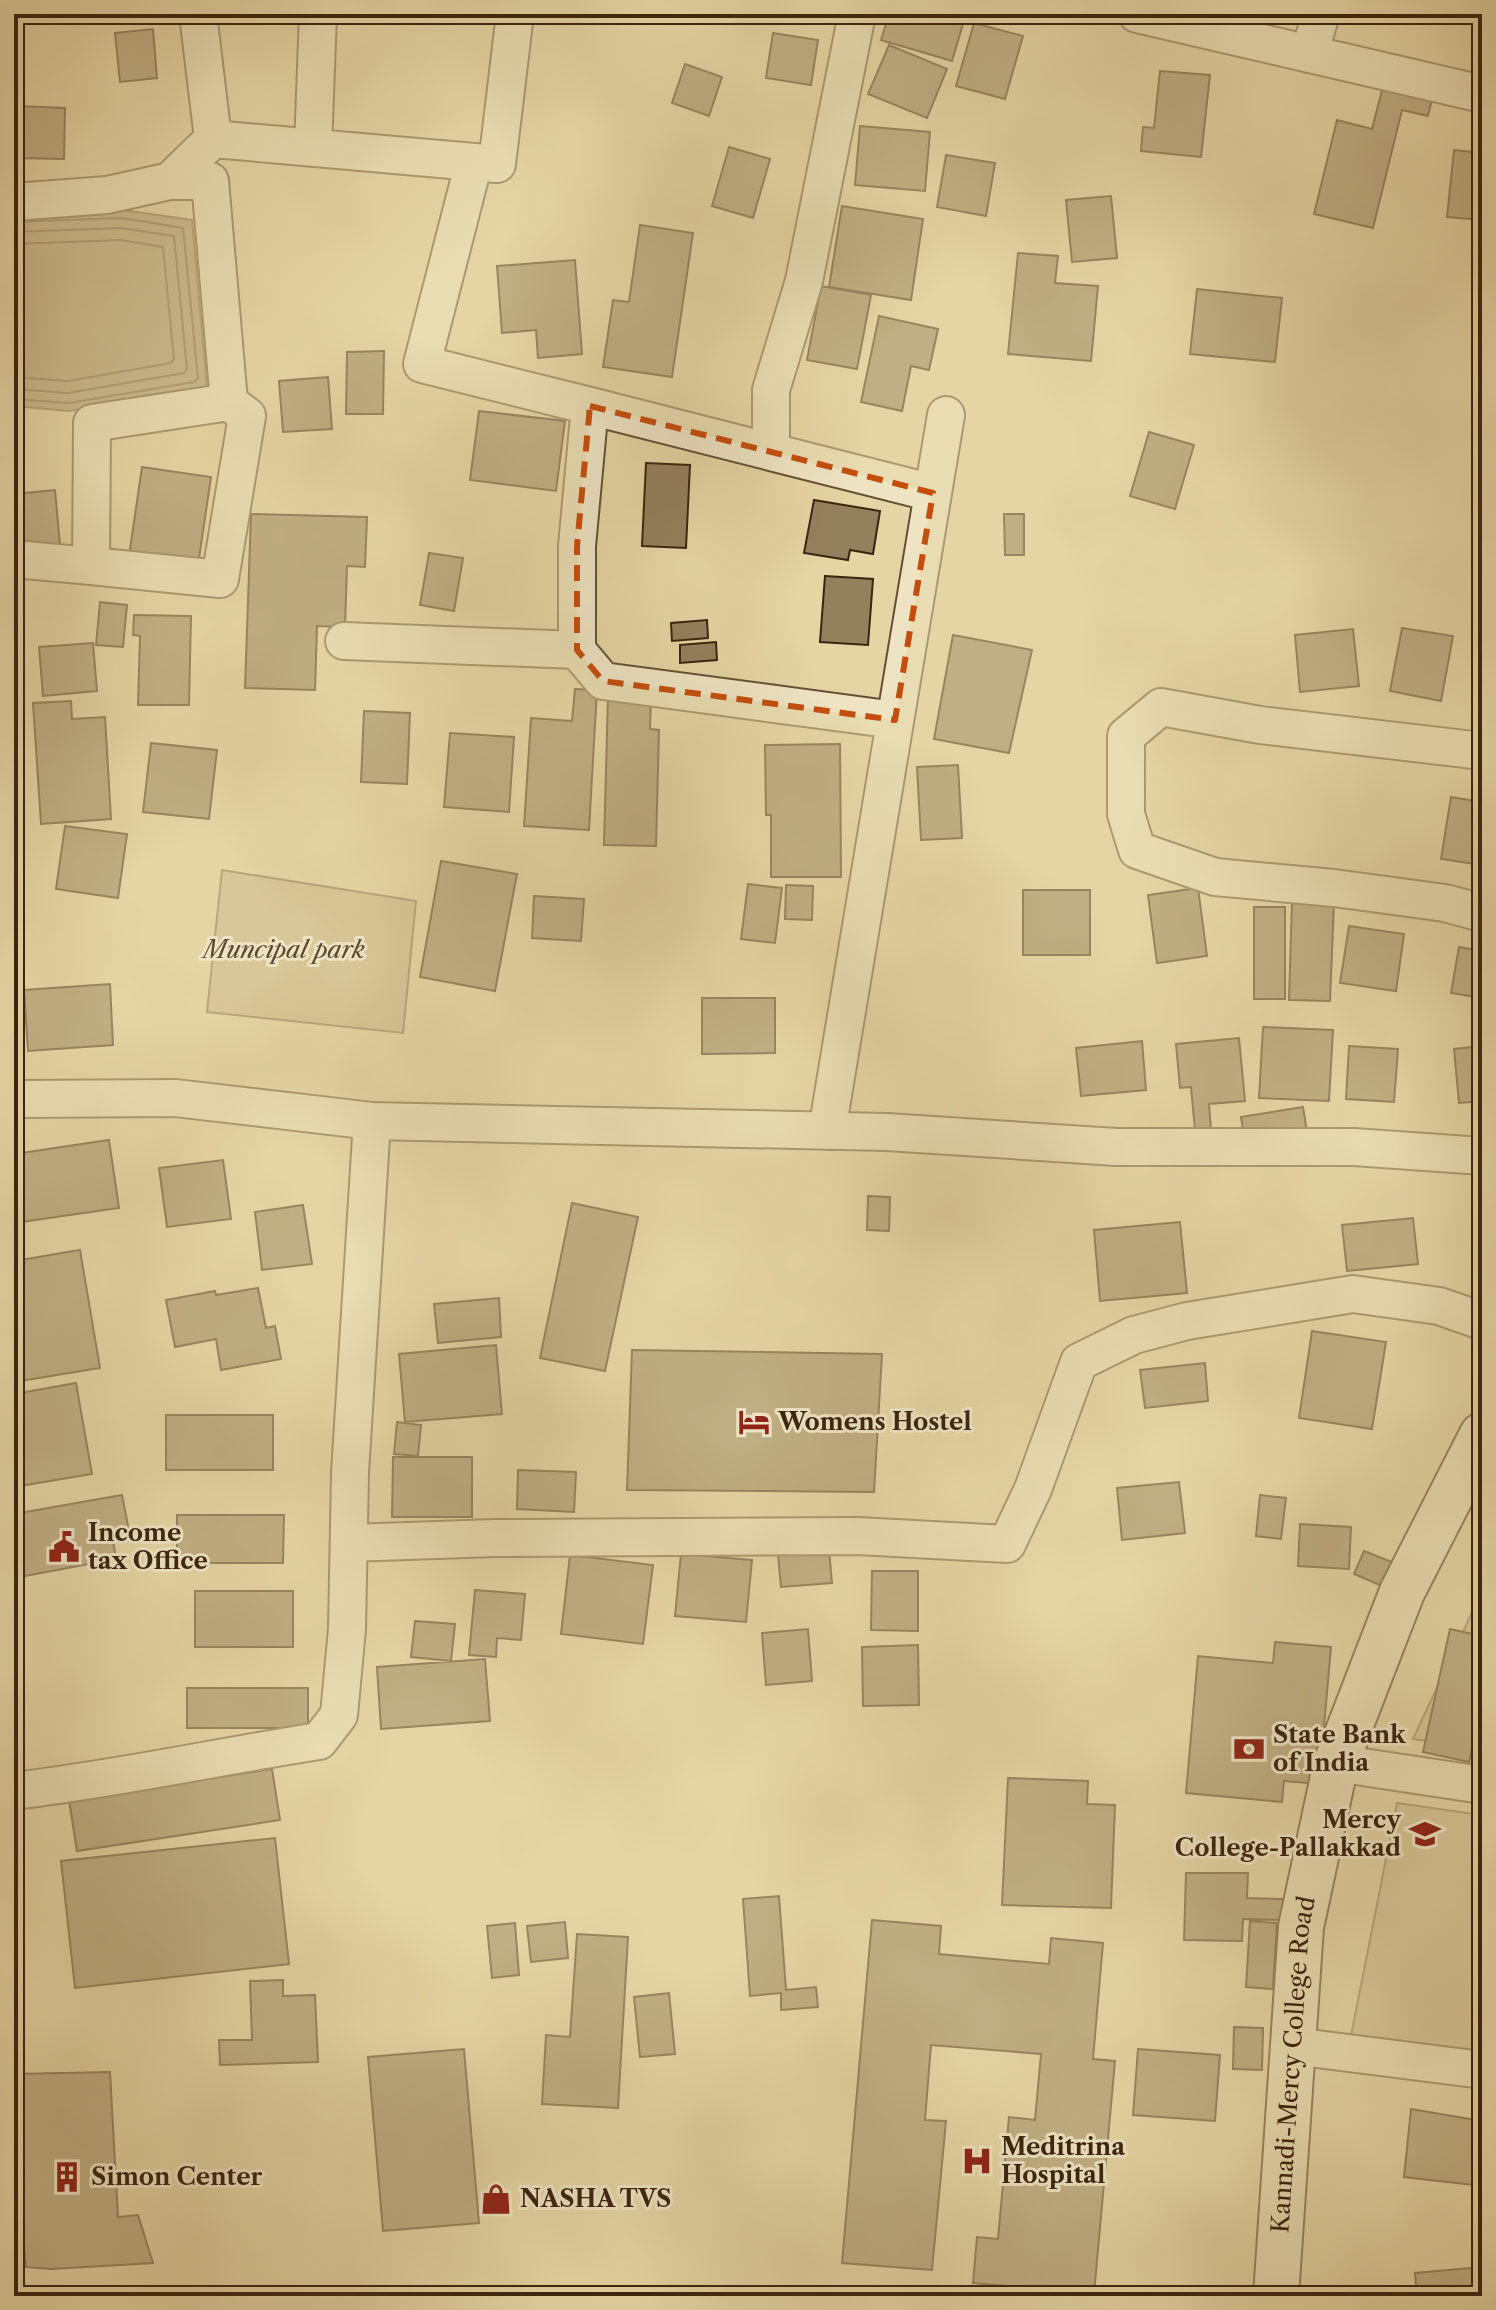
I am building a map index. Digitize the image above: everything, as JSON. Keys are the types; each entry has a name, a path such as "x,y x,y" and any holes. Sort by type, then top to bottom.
{"main road":[{"name":"Kannadi-Mercy College Road","path":"1276,2296 1301,1927 1336,1763 1402,1592 1482,1435"}],"street":[{"path":"198,14 213,139"},
{"path":"313,148 318,14"},
{"path":"170,181 213,139 497,164 515,14"},
{"path":"771,452 771,390 804,281 857,14"},
{"path":"1137,14 1482,94"},
{"path":"1309,54 1321,14"},
{"path":"474,162 422,364 933,493"},
{"path":"14,202 107,195 170,181 210,181 229,402"},
{"path":"14,559 220,579 247,416 229,402 92,423 91,566"},
{"path":"590,406 577,546 577,650 603,681 895,720"},
{"path":"827,1131 946,415"},
{"path":"344,641 577,650"},
{"path":"1482,751 1260,725 1161,707 1126,736 1126,814 1137,850 1215,877 1445,903 1482,913"},
{"path":"14,1099 175,1098 372,1121 887,1132 1116,1147 1354,1147 1482,1156"},
{"path":"14,1791 74,1784 219,1756 319,1741 339,1715 347,1629 350,1473 372,1121"},
{"path":"349,1543 495,1538 858,1536 1007,1544 1033,1489 1079,1362 1134,1335 1187,1321 1353,1294 1439,1306 1482,1321"},
{"path":"1336,1763 1482,1785"},
{"path":"1293,2046 1482,2070"}],"highlighted area":[{"path":"590,406 933,493 895,720 603,681 577,650 577,546"}],"green space":[{"name":"Muncipal park","path":"222,870 416,901 403,1033 207,1012"},
{"path":"1482,1591 1482,1749 1413,1739"},
{"path":"1397,1803 1482,1815 1482,2071 1348,2051"}],"water":[{"path":"122,210 192,220 207,388 69,411 14,406 14,214"}],"building":[{"path":"889,14 966,14 952,61 881,40"},
{"path":"1265,14 1297,14 1295,20"},
{"path":"974,23 1023,36 1005,99 956,86"},
{"path":"153,29 157,78 120,82 115,33"},
{"path":"773,33 818,40 811,85 766,78"},
{"path":"889,45 947,69 927,118 868,94"},
{"path":"685,64 722,77 709,116 672,103"},
{"path":"1160,71 1210,75 1201,157 1141,151 1143,127 1154,128"},
{"path":"1385,79 1434,91 1428,116 1402,110 1373,228 1314,214 1337,120 1372,129"},
{"path":"17,106 65,108 64,159 16,158"},
{"path":"860,126 930,132 925,191 855,185"},
{"path":"729,147 770,159 753,218 712,206"},
{"path":"1454,150 1482,153 1482,220 1447,217"},
{"path":"946,155 995,163 986,216 937,207"},
{"path":"1111,196 1117,258 1072,262 1066,200"},
{"path":"842,206 923,219 911,300 829,287"},
{"path":"640,225 693,233 672,377 603,367 613,300 629,302"},
{"path":"1018,253 1058,256 1055,283 1098,286 1091,361 1008,354"},
{"path":"575,260 582,354 538,358 536,330 502,333 497,266"},
{"path":"821,286 871,295 857,369 807,360"},
{"path":"1197,289 1282,298 1275,362 1190,354"},
{"path":"879,316 938,329 929,370 911,366 902,411 861,402"},
{"path":"384,351 383,414 346,414 347,352"},
{"path":"328,377 332,429 283,432 279,381"},
{"path":"479,411 565,421 556,491 470,480"},
{"path":"1149,432 1194,445 1175,509 1130,496"},
{"path":"646,463 690,465 686,548 642,546"},
{"path":"142,467 211,477 197,572 128,563"},
{"path":"55,490 60,545 17,549 14,494"},
{"path":"814,500 880,511 873,554 850,550 848,560 804,553"},
{"path":"251,514 367,517 365,567 347,566 345,627 317,626 315,690 245,688"},
{"path":"1004,514 1024,514 1024,555 1005,555"},
{"path":"429,553 463,558 454,611 420,605"},
{"path":"825,576 873,579 868,645 820,642"},
{"path":"100,602 127,605 123,647 96,645"},
{"path":"134,615 191,616 189,705 138,705 140,636 133,635"},
{"path":"707,620 708,638 672,641 671,623"},
{"path":"1402,628 1453,636 1441,701 1390,691"},
{"path":"1353,629 1359,686 1300,692 1295,635"},
{"path":"953,635 1032,650 1009,753 934,739"},
{"path":"716,642 717,660 680,663 680,645"},
{"path":"93,643 97,691 43,696 39,647"},
{"path":"575,689 597,690 589,830 524,826 531,718 572,721"},
{"path":"608,696 651,697 650,729 659,730 656,846 604,845"},
{"path":"71,701 72,719 105,717 111,819 41,824 33,703"},
{"path":"364,711 410,713 407,784 361,782"},
{"path":"450,733 514,737 509,812 444,807"},
{"path":"151,743 217,750 209,819 143,812"},
{"path":"840,744 841,877 771,877 771,815 766,815 765,745"},
{"path":"958,765 962,838 921,840 917,767"},
{"path":"1451,797 1482,802 1482,865 1441,859"},
{"path":"65,826 127,834 118,898 56,889"},
{"path":"441,861 517,874 495,991 420,977"},
{"path":"748,884 782,888 775,943 741,939"},
{"path":"786,885 813,886 812,920 785,919"},
{"path":"1198,888 1207,956 1157,963 1148,895"},
{"path":"1023,890 1090,890 1090,955 1023,955"},
{"path":"534,896 584,899 581,941 532,938"},
{"path":"1292,902 1334,903 1330,1001 1289,1000"},
{"path":"1254,907 1285,907 1285,999 1254,999"},
{"path":"1349,926 1404,934 1396,991 1340,983"},
{"path":"1459,947 1482,951 1482,998 1451,993"},
{"path":"110,984 113,1045 28,1051 24,990"},
{"path":"702,998 775,998 775,1053 702,1054"},
{"path":"1263,1027 1333,1030 1329,1101 1259,1098"},
{"path":"1239,1038 1245,1101 1209,1104 1211,1129 1195,1130 1191,1087 1180,1088 1176,1044"},
{"path":"1142,1041 1146,1090 1081,1096 1076,1048"},
{"path":"1349,1046 1398,1049 1394,1102 1346,1099"},
{"path":"1482,1046 1482,1101 1459,1103 1454,1049"},
{"path":"1303,1107 1308,1138 1246,1148 1241,1117"},
{"path":"109,1140 119,1208 14,1223 14,1154"},
{"path":"223,1160 231,1219 167,1227 159,1168"},
{"path":"868,1196 890,1197 889,1231 867,1230"},
{"path":"572,1203 638,1217 605,1371 540,1358"},
{"path":"303,1205 312,1264 262,1270 255,1212"},
{"path":"1413,1218 1418,1264 1347,1271 1342,1225"},
{"path":"1180,1222 1187,1293 1100,1301 1094,1230"},
{"path":"80,1250 100,1368 14,1382 14,1261"},
{"path":"258,1288 266,1328 275,1326 281,1359 221,1370 216,1339 175,1347 166,1300 215,1291 216,1295"},
{"path":"499,1298 501,1337 438,1343 434,1304"},
{"path":"1312,1331 1386,1342 1372,1429 1299,1418"},
{"path":"496,1345 502,1414 405,1422 399,1354"},
{"name":"Womens Hostel","path":"632,1350 882,1354 874,1492 627,1490"},
{"path":"1205,1363 1208,1401 1145,1408 1140,1370"},
{"path":"76,1383 92,1474 14,1487 14,1394"},
{"path":"166,1415 273,1415 273,1470 166,1470"},
{"path":"397,1422 421,1425 418,1456 394,1454"},
{"path":"393,1457 472,1457 472,1517 392,1517"},
{"path":"518,1470 576,1472 574,1512 517,1509"},
{"path":"1179,1482 1185,1533 1122,1540 1117,1488"},
{"name":"Income tax Office","path":"122,1495 129,1531 112,1535 116,1559 14,1578 14,1514"},
{"path":"1260,1495 1286,1498 1281,1539 1256,1536"},
{"path":"177,1515 284,1515 283,1563 177,1563"},
{"path":"1300,1524 1351,1527 1349,1569 1298,1566"},
{"path":"828,1539 832,1583 781,1587 777,1544"},
{"path":"1364,1551 1392,1562 1382,1586 1354,1574"},
{"path":"681,1554 752,1560 746,1622 675,1616"},
{"path":"570,1555 653,1565 643,1644 561,1634"},
{"path":"872,1571 918,1571 918,1631 871,1630"},
{"path":"475,1590 525,1594 521,1640 497,1638 496,1657 469,1655"},
{"path":"195,1591 293,1591 293,1647 195,1647"},
{"path":"415,1621 455,1624 451,1661 411,1657"},
{"path":"808,1629 812,1681 766,1685 762,1633"},
{"path":"1450,1629 1482,1636 1482,1704 1469,1762 1423,1752"},
{"path":"1275,1642 1331,1647 1319,1784 1284,1781 1282,1802 1186,1793 1198,1656 1273,1663"},
{"path":"918,1645 919,1705 863,1706 862,1647"},
{"path":"485,1659 490,1721 381,1729 377,1667"},
{"path":"187,1688 308,1688 308,1728 187,1728"},
{"path":"272,1769 280,1820 77,1851 69,1800"},
{"path":"1008,1778 1088,1781 1087,1804 1115,1805 1111,1908 1002,1905"},
{"path":"275,1838 289,1964 75,1988 61,1861"},
{"path":"1186,1873 1248,1873 1247,1898 1283,1899 1283,1920 1243,1919 1242,1941 1184,1940"},
{"path":"779,1896 786,1990 816,1987 818,2007 781,2010 781,1993 750,1996 743,1899"},
{"name":"Meditrina Hospital","path":"872,1920 941,1926 939,1954 1049,1964 1051,1938 1103,1943 1093,2059 1115,2061 1094,2294 973,2283 977,2237 998,2239 1009,2117 1035,2120 1041,2054 931,2045 925,2120 946,2121 932,2270 842,2263"},
{"path":"1250,1921 1277,1923 1273,1989 1246,1987"},
{"path":"565,1922 568,1958 531,1962 527,1926"},
{"path":"515,1923 519,1975 492,1978 487,1926"},
{"path":"577,1934 628,1937 618,2108 542,2104 546,2035 570,2037"},
{"path":"283,1980 283,1996 315,1995 318,2062 220,2065 219,2040 252,2040 250,1981"},
{"path":"669,1993 675,2054 640,2057 634,1997"},
{"path":"1234,2027 1263,2028 1262,2070 1233,2069"},
{"path":"464,2049 479,2223 383,2231 368,2057"},
{"path":"1138,2049 1220,2055 1215,2121 1133,2115"},
{"name":"Simon Center","path":"110,2072 118,2217 138,2215 153,2263 51,2269 26,2267 14,2139 14,2074"},
{"path":"1411,2109 1482,2121 1482,2186 1404,2177"},
{"path":"1482,2267 1482,2296 1417,2296 1415,2273"}],"place":[{"name":"Womens Hostel","path":"754,1422"},
{"name":"Income tax Office","path":"64,1547"},
{"name":"State Bank of India","path":"1249,1749"},
{"name":"Mercy College-Pallakkad","path":"1425,1834"},
{"name":"Meditrina Hospital","path":"977,2161"},
{"name":"Simon Center","path":"67,2177"},
{"name":"NASHA TVS","path":"496,2199"}]}
